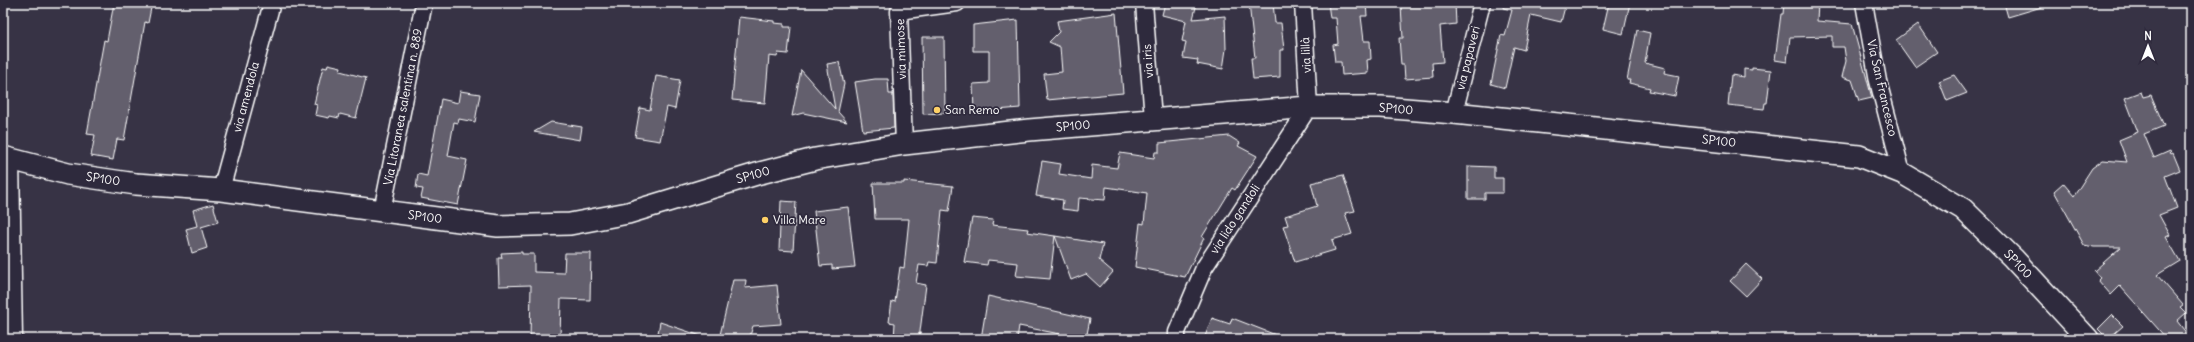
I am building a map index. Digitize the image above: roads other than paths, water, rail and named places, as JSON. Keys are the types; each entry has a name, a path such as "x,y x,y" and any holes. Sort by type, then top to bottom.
{"main road":[{"name":"SP100","path":"7,159 68,174 136,184 221,190 498,226 570,224 628,213 760,173 815,159 904,144 1153,119 1308,107 1381,107 1454,113 1858,156 1902,173 1963,209 2013,258 2088,339"}],"street":[{"name":"via amendola","path":"221,190 272,3"},
{"name":"Via Litoranea salentina n. 889","path":"382,211 424,3"},
{"name":"via mimose","path":"904,144 899,11 956,3"},
{"name":"via iris","path":"1144,3 1153,119"},
{"name":"via lillà","path":"1303,3 1308,107"},
{"name":"via papaveri","path":"1454,113 1482,3"},
{"name":"Via San Francesco","path":"1864,3 1878,81 1902,173"},
{"name":"via lido gandoli","path":"1177,339 1177,332 1204,268 1308,107"},
{"path":"7,159 8,310 14,339"}],"place":[{"name":"San Remo","path":"937,110"},
{"name":"Villa Mare","path":"765,220"}]}
